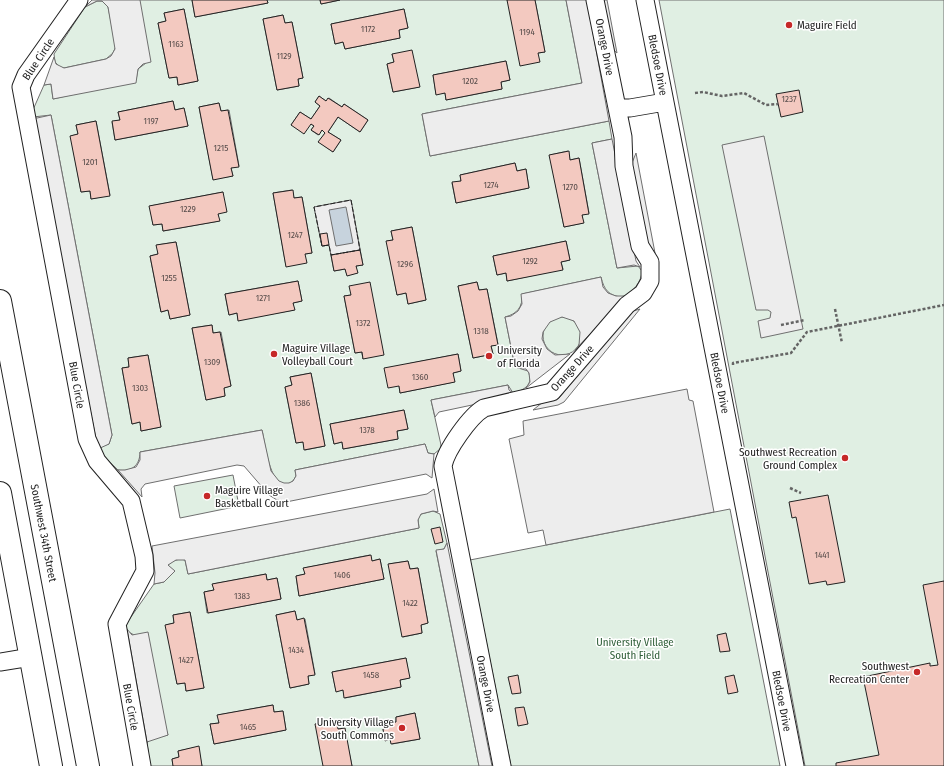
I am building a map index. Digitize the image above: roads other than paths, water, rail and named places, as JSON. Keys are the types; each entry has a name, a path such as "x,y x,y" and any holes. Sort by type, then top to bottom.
{"main road":[{"name":"Southwest 34th Street","path":"0,301 88,766"},
{"path":"0,493 52,766"}],"street":[{"name":"Blue Circle","path":"79,0 26,75 21,87 87,439 97,461 131,501 144,556 145,571 117,624 142,766"},
{"name":"Orange Drive","path":"502,766 443,466 448,454 470,420 478,411 484,408 552,392 627,305 641,295 649,285 652,274 650,262 640,246 624,166 625,148 595,0"},
{"name":"Bledsoe Drive","path":"645,0 795,766"},
{"path":"617,108 630,108 665,102"},
{"path":"0,662 31,657"}],"place":[{"name":"Maguire Field","path":"789,25"},
{"name":"Maguire Village Volleyball Court","path":"274,354"},
{"name":"University of Florida","path":"489,356"},
{"name":"Southwest Recreation Ground Complex","path":"845,458"},
{"name":"Maguire Village Basketball Court","path":"207,496"},
{"name":"Southwest Recreation Center","path":"917,672"},
{"name":"University Village South Commons","path":"402,728"}],"park label":[{"name":"University Village South Field","path":"635,648"}]}
